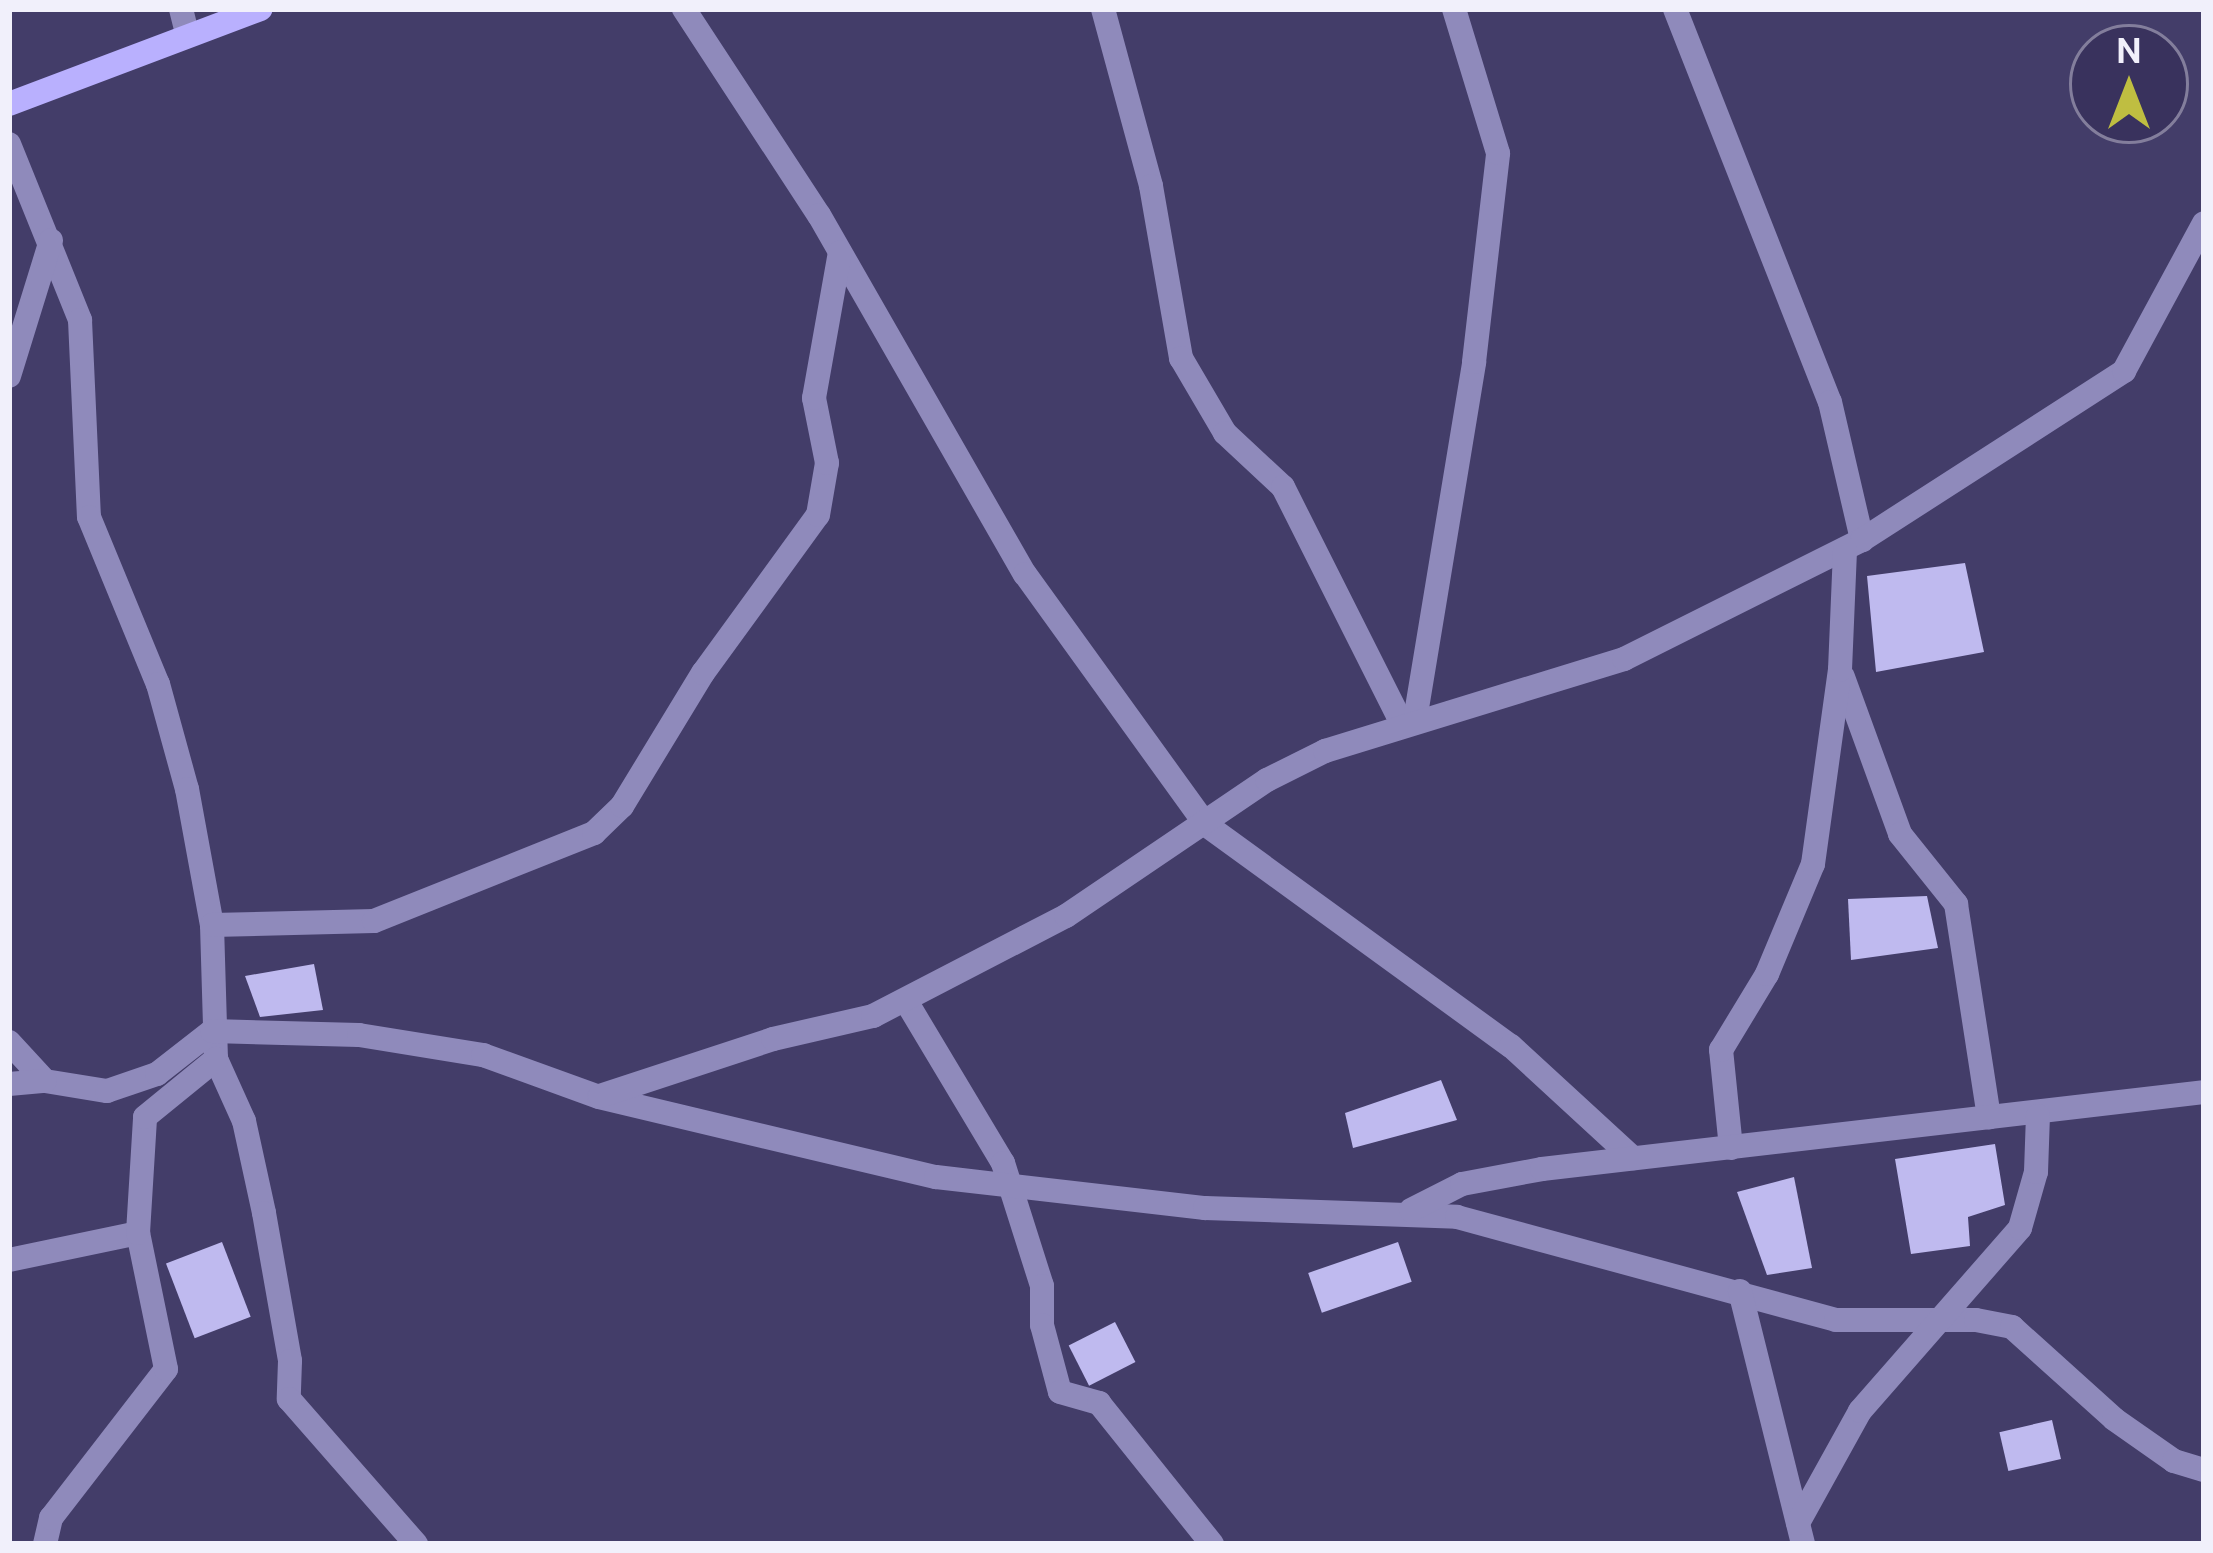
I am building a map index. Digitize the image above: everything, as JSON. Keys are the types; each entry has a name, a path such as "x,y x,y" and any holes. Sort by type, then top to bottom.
{"street":[{"path":"9,104 184,21 262,9"},
{"path":"684,9 840,252 1025,574 1205,824 1511,1046 1633,1158"},
{"path":"1103,9 1151,186 1180,358 1225,433 1283,487 1408,722"},
{"path":"1408,722 1474,362 1498,153 1454,9"},
{"path":"1675,9 1830,402 1854,545 1813,865 1767,974 1721,1050 1731,1148"},
{"path":"9,144 80,320 89,517 158,683 188,789 212,926 216,1059 244,1121 264,1213 290,1361 289,1399 416,1544"},
{"path":"599,1096 906,1000 1066,916 1267,780 1408,722 1624,659 1854,545 2124,371 2204,223"},
{"path":"9,376 51,240"},
{"path":"212,926 374,921 594,833 622,806 703,673 818,515 827,463 814,398 840,252"},
{"path":"1840,670 1900,834 1956,904 1990,1117"},
{"path":"906,1000 996,1144 1042,1286 1042,1324 1060,1392 1099,1403 1212,1544"},
{"path":"9,1084 44,1081 107,1091 135,1086 212,1031 359,1035 483,1054 599,1096 781,1143 1011,1188 1205,1208 1411,1210 1740,1291 1835,1320 1945,1320 2012,1327 2114,1419 2174,1460 2204,1470"},
{"path":"9,1042 44,1081"},
{"path":"45,1544 51,1518 166,1369 138,1233 145,1117 216,1059"},
{"path":"1411,1210 1462,1184 1633,1158 2038,1115 2204,1092"},
{"path":"1800,1534 1860,1412 1945,1320 2020,1228 2036,1172 2038,1115"},
{"path":"9,1260 138,1233"},
{"path":"1740,1291 1800,1534"}],"building":[{"path":"1965,563 1984,652 1876,672 1867,576"},
{"path":"1927,896 1938,948 1851,960 1848,899"},
{"path":"314,964 323,1010 260,1017 245,976"},
{"path":"1441,1080 1457,1120 1353,1148 1345,1113"},
{"path":"1995,1144 2005,1205 1968,1217 1970,1246 1911,1254 1895,1159"},
{"path":"1794,1177 1812,1268 1767,1275 1737,1192"},
{"path":"222,1242 251,1317 195,1338 166,1264"},
{"path":"1398,1242 1412,1282 1322,1313 1308,1273"},
{"path":"1115,1322 1135,1362 1089,1386 1069,1346"},
{"path":"2052,1420 2061,1459 2008,1471 1999,1432"}]}
